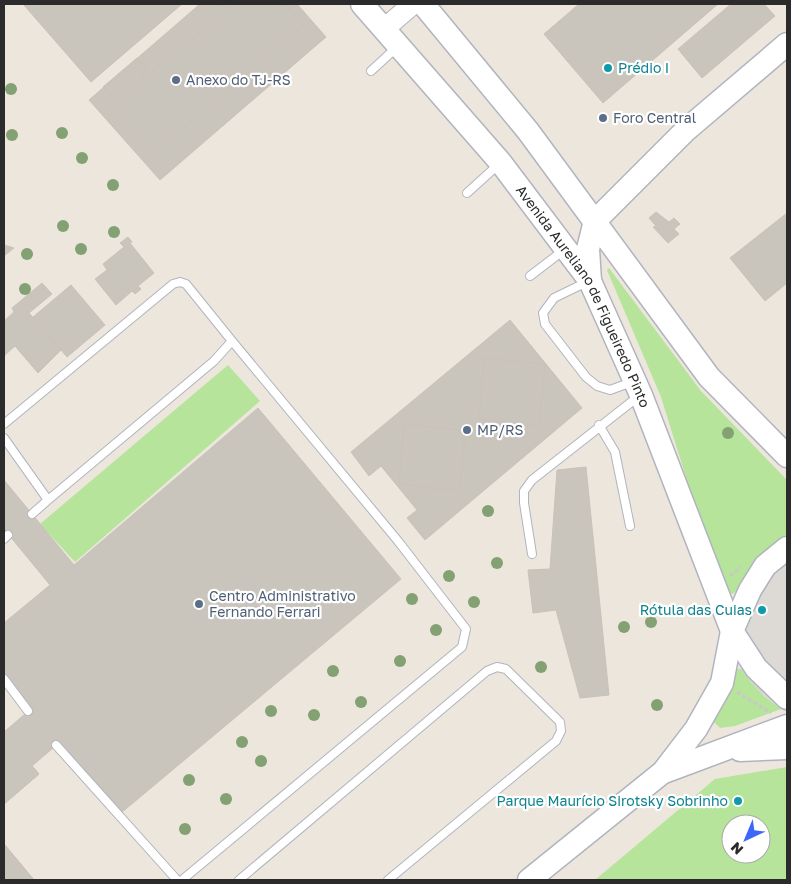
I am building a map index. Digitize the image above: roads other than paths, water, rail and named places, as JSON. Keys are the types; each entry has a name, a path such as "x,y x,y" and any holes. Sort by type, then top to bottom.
{"main road":[{"name":"Avenida Aureliano de Figueiredo Pinto","path":"362,4 501,163 590,280 638,388 732,631 756,668 787,698"},
{"path":"423,4 528,131 709,377 787,456"},
{"path":"590,280 588,249 595,221 686,130 787,44"},
{"path":"529,880 663,772 696,729 722,683 732,631 750,590 765,566 787,548"},
{"path":"663,772 783,722"},
{"path":"714,752 787,748"}],"street":[{"path":"384,29 413,4"}],"lane":[{"path":"371,71 399,45"},
{"path":"467,194 501,163"},
{"path":"530,276 567,248"},
{"path":"590,280 554,298 544,313 545,324 586,377 597,386 610,390 638,388"},
{"path":"4,424 173,284 180,282 186,284 398,541 466,629 462,647 182,880"},
{"path":"32,514 214,361 232,341"},
{"path":"532,554 524,503 524,491 532,480 599,425 638,388"},
{"path":"599,425 615,452 630,526"},
{"path":"4,438 48,500"},
{"path":"240,880 487,671 497,667 506,669 560,722 561,731 556,741 388,880"},
{"path":"4,679 28,711"},
{"path":"56,745 176,880"}],"place":[{"name":"Prédio I","path":"608,68"},
{"name":"Anexo do TJ-RS","path":"176,80"},
{"name":"Foro Central","path":"603,118"},
{"name":"MP/RS","path":"467,430"},
{"name":"Centro Administrativo Fernando Ferrari","path":"199,604"},
{"name":"Rótula das Cuias","path":"762,610"},
{"name":"Parque Maurício Sirotsky Sobrinho","path":"738,801"}]}
